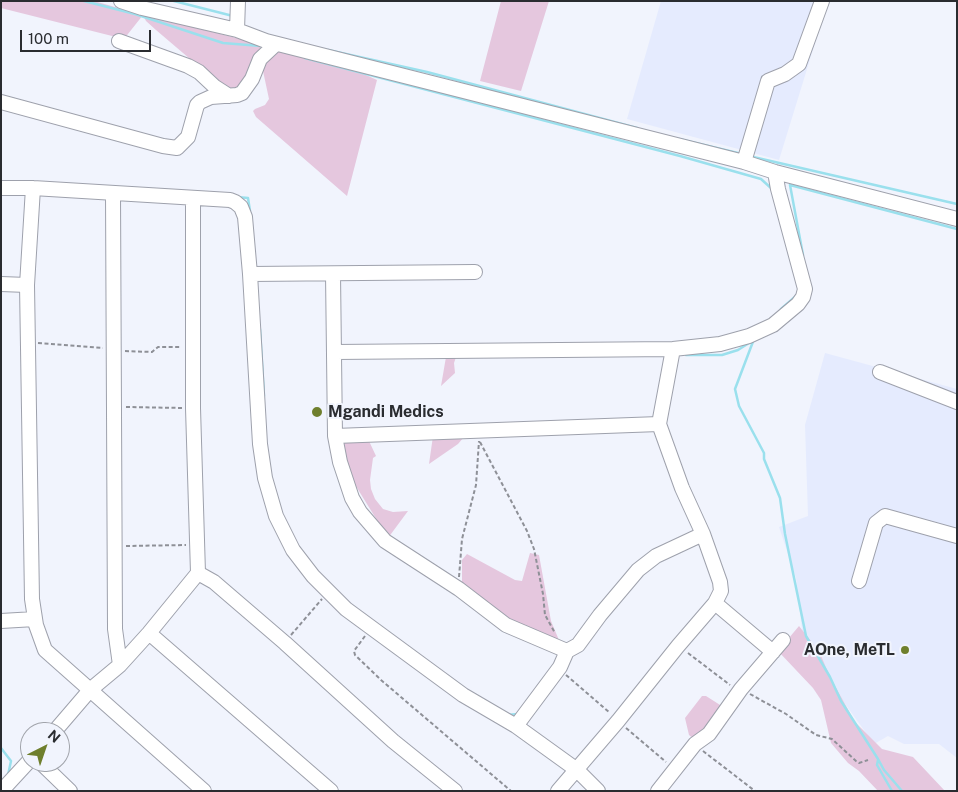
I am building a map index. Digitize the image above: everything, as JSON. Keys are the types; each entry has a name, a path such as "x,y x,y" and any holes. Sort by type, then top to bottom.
{"street":[{"path":"121,1 142,8 237,30 276,44 744,162 775,172 957,219"},
{"path":"237,30 236,14 238,1"},
{"path":"744,162 768,80 785,74 799,64 822,1"},
{"path":"119,41 188,66 199,72 214,87 229,96"},
{"path":"1,102 163,146 177,148 188,137 197,105 211,97 242,93 252,79 260,59 276,44"},
{"path":"335,352 673,349 720,344 749,336 773,325 798,304 803,297 805,289 775,172"},
{"path":"1,188 33,188 230,200 242,207 245,217 250,274 260,444 264,478 276,516 293,550 346,609 463,695 516,726 577,770 598,791"},
{"path":"33,188 27,285 32,599 35,619 45,650 204,791"},
{"path":"113,194 115,629 120,665"},
{"path":"63,722 90,690 120,665 149,633 198,572 193,408 193,198"},
{"path":"250,274 475,272"},
{"path":"333,274 336,436 340,462 352,498 384,541 459,589 506,625 564,650 578,645 600,615 638,570 656,556 702,534"},
{"path":"1,284 27,285"},
{"path":"558,791 618,721 720,595 721,587 659,424 673,349"},
{"path":"880,372 947,400 957,402"},
{"path":"336,436 659,424"},
{"path":"859,581 876,523 886,516 957,536"},
{"path":"198,572 214,582 285,642 393,740 455,791"},
{"path":"715,603 773,652"},
{"path":"1,621 35,619"},
{"path":"149,633 331,791"},
{"path":"658,791 695,744 709,734 740,691 783,640"},
{"path":"516,726 560,667 564,650"},
{"path":"4,791 6,786 20,771"},
{"path":"50,772 70,791"}],"path":[{"path":"28,342 148,352 152,352 158,347 193,346"},
{"path":"114,407 193,408"},
{"path":"459,589 461,547 476,485 479,439 528,531 534,549 545,615 564,650"},
{"path":"115,546 196,545"},
{"path":"285,642 328,591"},
{"path":"372,628 353,653 381,680 511,791"},
{"path":"678,646 740,691 786,714 816,735 832,739 859,763 868,760"},
{"path":"560,667 566,675 630,733 675,770"},
{"path":"695,744 753,790"}],"shaded area":[{"path":"1,1 94,1 143,15 124,39 1,8"},
{"path":"501,1 549,1 521,91 480,81"},
{"path":"661,1 828,1 779,160 627,119"},
{"path":"143,15 261,44 258,59 244,87 230,93 156,30 146,21"},
{"path":"285,50 344,65 377,80 347,196 256,117 253,111 265,105 269,99 263,71 270,54"},
{"path":"825,353 957,389 957,758 939,744 904,744 888,736 874,744 804,647 796,578 779,527 808,516 805,425"},
{"path":"446,357 456,357 454,363 455,373 441,386"},
{"path":"433,436 464,437 458,444 429,464"},
{"path":"345,441 369,441 376,456 373,458 370,480 375,499 383,509 393,512 408,511 388,538 354,483 347,467 342,447"},
{"path":"530,553 539,555 551,621 561,645 517,627 462,586 462,560 467,554 515,580 522,581"},
{"path":"799,626 819,651 830,677 855,722 882,749 913,757 945,791 878,791 859,771 848,763 831,743 821,700 813,688 778,651"},
{"path":"702,696 706,696 728,710 695,740 689,735 685,718"}],"waterway":[{"path":"84,1 135,14 223,43 261,46"},
{"path":"174,1 233,16"},
{"path":"328,50 427,72 637,128"},
{"path":"305,58 680,156 761,179 772,189"},
{"path":"679,139 742,154"},
{"path":"749,156 957,204"},
{"path":"803,255 790,185 957,229"},
{"path":"237,197 248,198 250,211"},
{"path":"781,309 796,296"},
{"path":"260,329 264,396"},
{"path":"754,339 735,389 739,406 764,453 764,459 780,498 785,534 806,636 830,677 841,701 884,770 902,791"},
{"path":"686,355 722,355 738,350 749,343"},
{"path":"506,715 518,714"},
{"path":"1,748 11,761 8,775"},
{"path":"878,760 877,765 892,791"}],"place":[{"name":"Mgandi Medics","path":"317,412"},
{"name":"AOne, MeTL","path":"905,650"}]}
